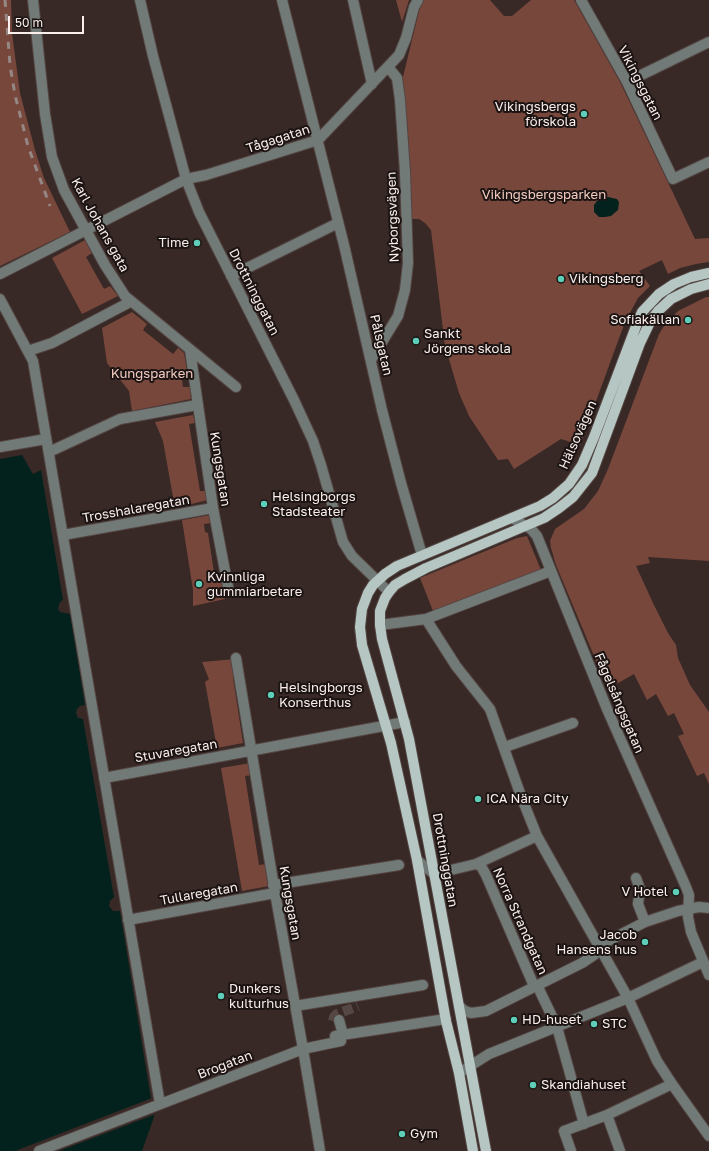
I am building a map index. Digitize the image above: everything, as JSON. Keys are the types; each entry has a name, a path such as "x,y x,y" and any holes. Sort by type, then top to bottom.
{"main road":[{"name":"Hälsovägen","path":"377,581 402,563 540,506 553,498 569,484 576,474 594,437 638,321 648,306 659,294 674,284 709,272"},
{"name":"Hälsovägen","path":"389,592 398,583 421,570 544,518 567,503 582,488 592,473 640,343 649,324 655,315 666,304 678,295 691,289 709,284"},
{"path":"377,581 370,589 360,616 362,644 391,743 417,860 472,1151"},
{"name":"Drottninggatan","path":"389,592 380,611 382,639 405,722 486,1151"}],"street":[{"name":"Karl Johans gata","path":"34,0 45,114 52,157 64,190 109,271 130,302 236,387"},
{"name":"Drottninggatan","path":"140,0 155,64 186,179 199,212 294,400 313,442 321,464 343,542 352,556 389,592"},
{"name":"Pålsgatan","path":"282,0 318,140 382,410 422,555"},
{"path":"353,0 372,84"},
{"name":"Tågagatan","path":"0,274 186,179 206,175 318,140 399,55 403,48 410,17 418,0"},
{"name":"Vikingsgatan","path":"582,0 627,82 672,179 709,162"},
{"path":"627,82 709,42"},
{"name":"Nyborgsvägen","path":"371,360 398,316 405,290 408,263 400,100 397,78 388,68"},
{"path":"231,276 338,223"},
{"path":"0,299 33,361 158,1105"},
{"path":"28,351 52,343 130,302"},
{"name":"Kungsgatan","path":"190,350 213,508 229,592"},
{"path":"49,452 120,419 197,405"},
{"path":"0,447 46,439"},
{"name":"Trosshalaregatan","path":"63,535 213,508"},
{"name":"Fågelsångsgatan","path":"512,518 533,531 537,536 607,709 689,895 688,917 691,932 709,975"},
{"path":"380,625 426,619 551,572"},
{"path":"426,619 456,666 490,709 537,836 628,998 657,1061 709,1136"},
{"name":"Kungsgatan","path":"236,658 274,889 320,1151"},
{"name":"Stuvaregatan","path":"104,778 405,722"},
{"path":"505,747 573,723"},
{"path":"476,864 537,836"},
{"path":"417,860 434,874"},
{"name":"Norra Strandgatan","path":"434,874 476,864 481,866 557,1027 584,1124"},
{"name":"Tullaregatan","path":"128,920 274,889 399,865"},
{"path":"636,878 640,889 638,904 645,922"},
{"path":"459,1006 465,1011 471,1013 486,1011 582,963 594,955 606,942 645,922 678,910 699,907 709,908"},
{"path":"458,1073 489,1054 628,998 703,962"},
{"path":"295,1006 423,985"},
{"path":"336,1021 335,1032 340,1036 446,1019"},
{"name":"Brogatan","path":"39,1151 303,1049 341,1041 340,1036"},
{"path":"571,1151 564,1131 607,1115 672,1084"},
{"path":"607,1115 620,1151"}],"green space":[{"path":"0,0 11,0 12,33 20,93 44,178 70,232 0,266"},
{"path":"396,0 409,0 402,22"},
{"name":"Vikingsbergsparken","path":"423,0 490,0 504,16 512,16 531,0 574,0 620,82 695,239 709,238 709,262 680,268 668,274 662,260 639,271 650,286 638,298 625,322 580,445 561,439 514,469 508,459 498,460 469,416 459,393 445,346 431,230 419,219 411,219 402,81"},
{"path":"85,240 92,253 86,257 104,289 110,286 118,296 82,314 52,258"},
{"path":"706,297 709,297 709,561 648,557 650,563 636,566 668,633 676,645 678,658 690,685 709,712 709,784 704,773 697,776 678,736 684,734 674,713 668,716 656,694 647,700 634,674 607,687 556,565 550,541 555,529 584,509 598,491 608,469 659,334 666,323 678,311"},
{"name":"Kungsparken","path":"132,312 147,324 143,330 173,354 178,348 184,353 187,371 181,372 183,387 190,387 191,399 132,411 129,391 107,363 102,328"},
{"name":"Kungsparken","path":"193,415 195,423 189,424 200,491 207,491 208,500 175,508 163,441 155,422"},
{"path":"211,515 212,523 204,524 205,532 208,533 215,579 222,578 225,599 193,606 193,590 182,520"},
{"path":"527,536 541,570 433,611 420,578 517,538"},
{"path":"235,659 238,677 233,678 243,743 217,748 205,682 209,679 202,662"},
{"path":"251,763 252,775 245,776 259,865 266,864 269,886 242,891 221,768"}],"water":[{"path":"608,197 617,199 619,202 618,210 611,216 599,217 594,212 594,205 597,201"},
{"path":"22,455 33,474 41,470 63,600 60,602 58,609 60,612 70,614 85,705 80,706 76,713 78,718 83,719 114,897 110,901 109,906 113,911 120,911 154,1117 142,1151 0,1151 0,459"}],"pier":[{"path":"152,1098 156,1114 59,1151 15,1151"}],"tunnel":[{"path":"333,1021 337,1014 358,1006"}],"railway":[{"path":"5,0 10,65 15,95 28,146 50,206"}],"place":[{"name":"Vikingsbergs förskola","path":"584,114"},
{"name":"Time","path":"197,243"},
{"name":"Vikingsberg","path":"561,279"},
{"name":"Sofiakällan","path":"688,320"},
{"name":"Sankt Jörgens skola","path":"416,341"},
{"name":"Helsingborgs Stadsteater","path":"264,504"},
{"name":"Kvinnliga gummiarbetare","path":"199,584"},
{"name":"Helsingborgs Konserthus","path":"271,695"},
{"name":"ICA Nära City","path":"478,799"},
{"name":"V Hotel","path":"676,892"},
{"name":"Jacob Hansens hus","path":"645,942"},
{"name":"Dunkers kulturhus","path":"221,996"},
{"name":"HD-huset","path":"514,1020"},
{"name":"STC","path":"594,1024"},
{"name":"Skandiahuset","path":"533,1085"},
{"name":"Gym","path":"402,1134"}]}
